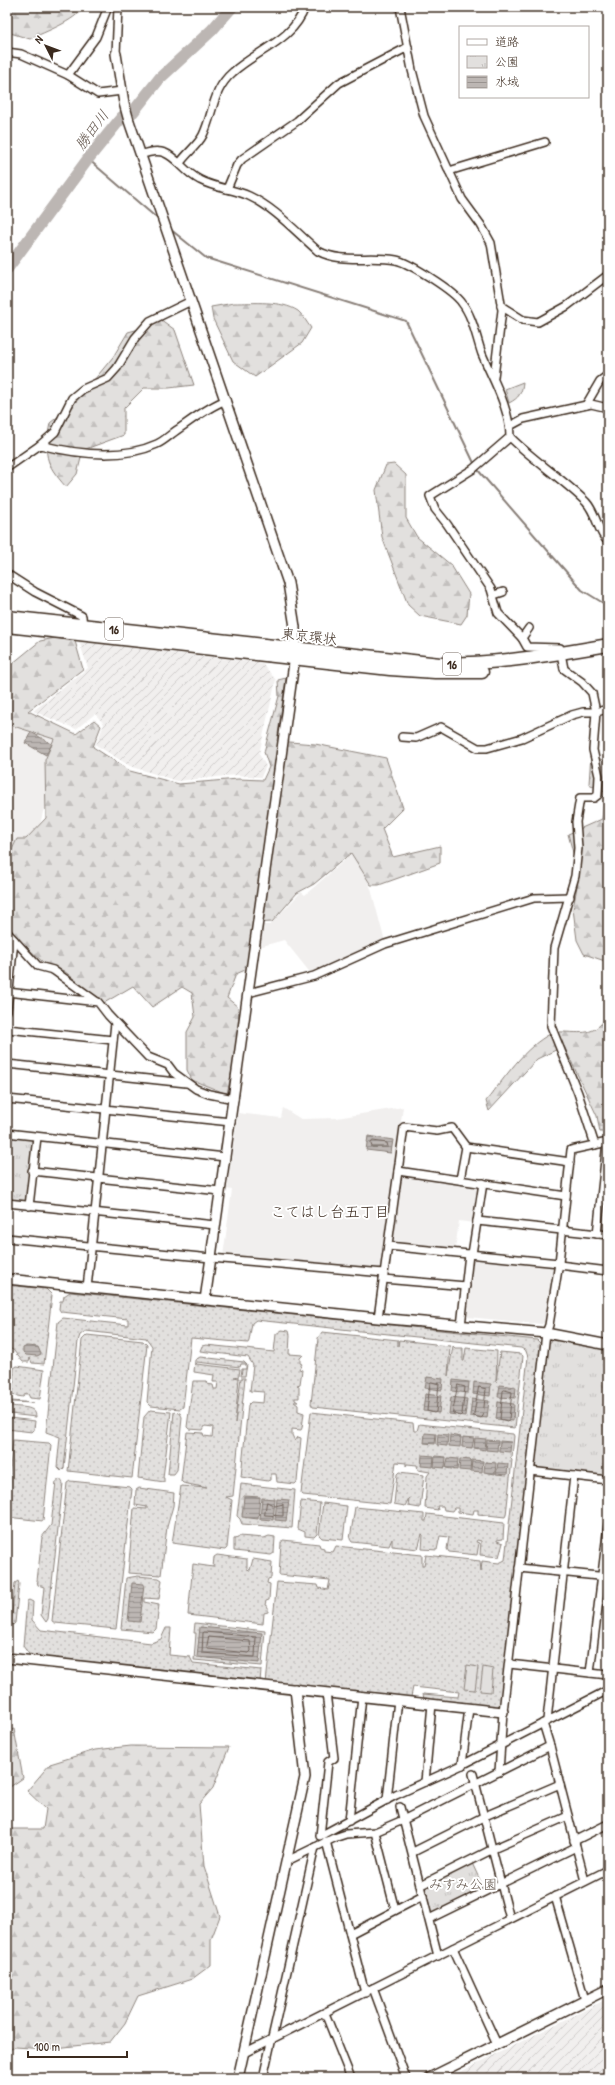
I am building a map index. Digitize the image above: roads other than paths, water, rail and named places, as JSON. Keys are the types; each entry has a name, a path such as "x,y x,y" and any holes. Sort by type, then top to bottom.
{"highway":[{"name":"東京環状","path":"7,617 83,630 295,654 440,664 482,664 608,653"},
{"name":"東京環状","path":"7,626 83,630"},
{"name":"東京環状","path":"561,658 608,645"}],"street":[{"path":"68,75 96,37 108,7"},
{"path":"118,7 116,54 122,93 136,144 226,400 288,583 295,627 295,654 205,1300"},
{"path":"180,163 202,137 215,96 232,72 290,31 299,20 305,7"},
{"path":"400,7 417,93 424,116 462,199 488,235 491,243 501,306 501,323 496,349 494,377"},
{"path":"228,189 237,165 242,159 296,121 339,83 408,47"},
{"path":"7,52 21,54 68,75 98,94 122,93"},
{"path":"449,171 545,142"},
{"path":"141,156 158,150 166,153 199,180 259,201 318,251 326,255 345,258 376,258 405,263 454,294 467,310 483,354 494,377 510,426 510,437 528,455 585,501 594,516 602,537 608,542"},
{"path":"501,306 523,320 538,322 567,306 608,274"},
{"path":"7,468 40,445 55,432 72,398 83,389 108,378 118,368 135,338 150,321 191,301"},
{"path":"586,405 600,381 608,375"},
{"path":"40,445 86,453 124,453 157,444 211,406 226,400"},
{"path":"510,426 524,419 591,404 608,408"},
{"path":"510,437 476,467 430,496 435,509 480,570 494,596 498,613 522,638 527,647 555,646 560,648 564,669 591,690 596,712 593,750 599,776 598,795 594,798 580,798 576,822 578,848 575,876 554,948 551,1026 578,1093 595,1145"},
{"path":"7,574 35,592 82,616 83,630"},
{"path":"494,596 503,592"},
{"path":"522,638 529,628"},
{"path":"402,737 416,738 441,727 478,748 487,748 522,738 572,715 608,709"},
{"path":"248,993 314,976 385,944 534,898 570,897"},
{"path":"7,932 38,966 53,970 98,1002 115,1023 148,1057 168,1065 174,1073 186,1083 209,1094 234,1099"},
{"path":"7,1011 10,954 14,940"},
{"path":"8,992 98,1002"},
{"path":"87,1288 115,1023"},
{"path":"7,1029 113,1040"},
{"path":"7,1064 186,1083"},
{"path":"7,1099 230,1122"},
{"path":"378,1318 404,1127 437,1131 452,1128 466,1147 570,1162"},
{"path":"7,1134 225,1157"},
{"path":"29,1206 37,1137"},
{"path":"499,1772 503,1712 530,1471 546,1333 549,1325 559,1264 571,1150 608,1142 597,1234"},
{"path":"460,1180 466,1147"},
{"path":"32,1171 220,1190"},
{"path":"398,1171 566,1196"},
{"path":"461,1326 470,1254 483,1184"},
{"path":"7,1203 215,1225"},
{"path":"477,1221 608,1235"},
{"path":"7,1238 384,1276 466,1286"},
{"path":"388,1246 559,1264 608,1271"},
{"path":"7,1279 378,1318 546,1333 608,1345"},
{"path":"530,1471 608,1480"},
{"path":"574,1476 553,1669 545,1722 585,1881"},
{"path":"590,1673 605,1577 608,1525"},
{"path":"519,1568 605,1577"},
{"path":"7,1658 503,1712"},
{"path":"509,1664 608,1675"},
{"path":"238,2078 305,1777 295,1689"},
{"path":"326,1693 334,1758 328,1762 320,1836 387,1800 462,1765 608,1690"},
{"path":"349,1821 362,1696"},
{"path":"387,1800 398,1700"},
{"path":"425,1782 432,1704"},
{"path":"462,1765 469,1708"},
{"path":"287,1861 326,1841 346,1834 375,1832 403,1820 550,1746"},
{"path":"473,1774 510,1919"},
{"path":"413,1852 484,1816 560,1784"},
{"path":"400,1807 413,1852 438,1956"},
{"path":"420,1885 493,1848 568,1816"},
{"path":"429,1919 502,1883 575,1844 608,1824"},
{"path":"375,1832 395,1910"},
{"path":"326,1841 365,1993"},
{"path":"264,2078 315,1847"},
{"path":"244,2053 585,1881 607,1872"},
{"path":"350,1934 423,1896"},
{"path":"555,1896 585,2000"},
{"path":"453,1948 497,2044"},
{"path":"373,1988 406,2078"},
{"path":"429,2078 585,2000 607,1992"},
{"path":"324,2013 352,2078"}],"water":[{"path":"31,732 52,744 46,755 25,743"},
{"path":"368,1136 393,1140 391,1153 366,1150"},
{"path":"27,1346 38,1347 41,1354 37,1356 26,1355 23,1352 23,1348"},
{"path":"427,1377 443,1379 442,1390 425,1388"},
{"path":"453,1380 469,1382 468,1393 452,1391"},
{"path":"474,1382 491,1384 490,1396 473,1394"},
{"path":"500,1385 516,1387 515,1398 498,1397"},
{"path":"425,1394 441,1396 439,1413 423,1411"},
{"path":"451,1397 467,1399 465,1416 449,1414"},
{"path":"472,1399 489,1401 487,1418 470,1416"},
{"path":"498,1402 514,1404 513,1421 496,1419"},
{"path":"425,1433 436,1434 435,1444 424,1443"},
{"path":"438,1434 448,1435 447,1446 437,1445"},
{"path":"450,1435 461,1437 460,1447 449,1446"},
{"path":"463,1437 474,1438 472,1448 462,1447"},
{"path":"475,1438 486,1439 485,1450 474,1448"},
{"path":"487,1440 498,1441 497,1451 486,1450"},
{"path":"500,1441 511,1442 510,1452 499,1451"},
{"path":"422,1455 434,1456 433,1467 421,1466"},
{"path":"435,1456 446,1457 445,1468 434,1467"},
{"path":"448,1458 458,1459 457,1470 446,1468"},
{"path":"460,1459 471,1460 470,1471 459,1470"},
{"path":"472,1460 483,1461 482,1472 471,1471"},
{"path":"485,1462 496,1463 495,1474 484,1472"},
{"path":"498,1463 508,1464 507,1475 496,1474"},
{"path":"244,1496 260,1497 258,1519 242,1517"},
{"path":"262,1498 275,1499 273,1520 260,1519"},
{"path":"277,1499 289,1500 286,1521 275,1520"},
{"path":"132,1583 144,1584 140,1622 128,1621"},
{"path":"200,1627 262,1633 259,1663 197,1657"}],"waterway":[{"name":"勝田川","path":"7,269 88,159 122,117 133,112 160,78 212,30 232,7"},
{"path":"88,159 159,220"},
{"path":"170,229 206,258 406,321 475,465"},
{"path":"477,469 582,590 608,606"}],"district":[{"name":"こてはし台五丁目","path":"330,1212"}],"park label":[{"name":"みすみ公園","path":"463,1884"}]}
